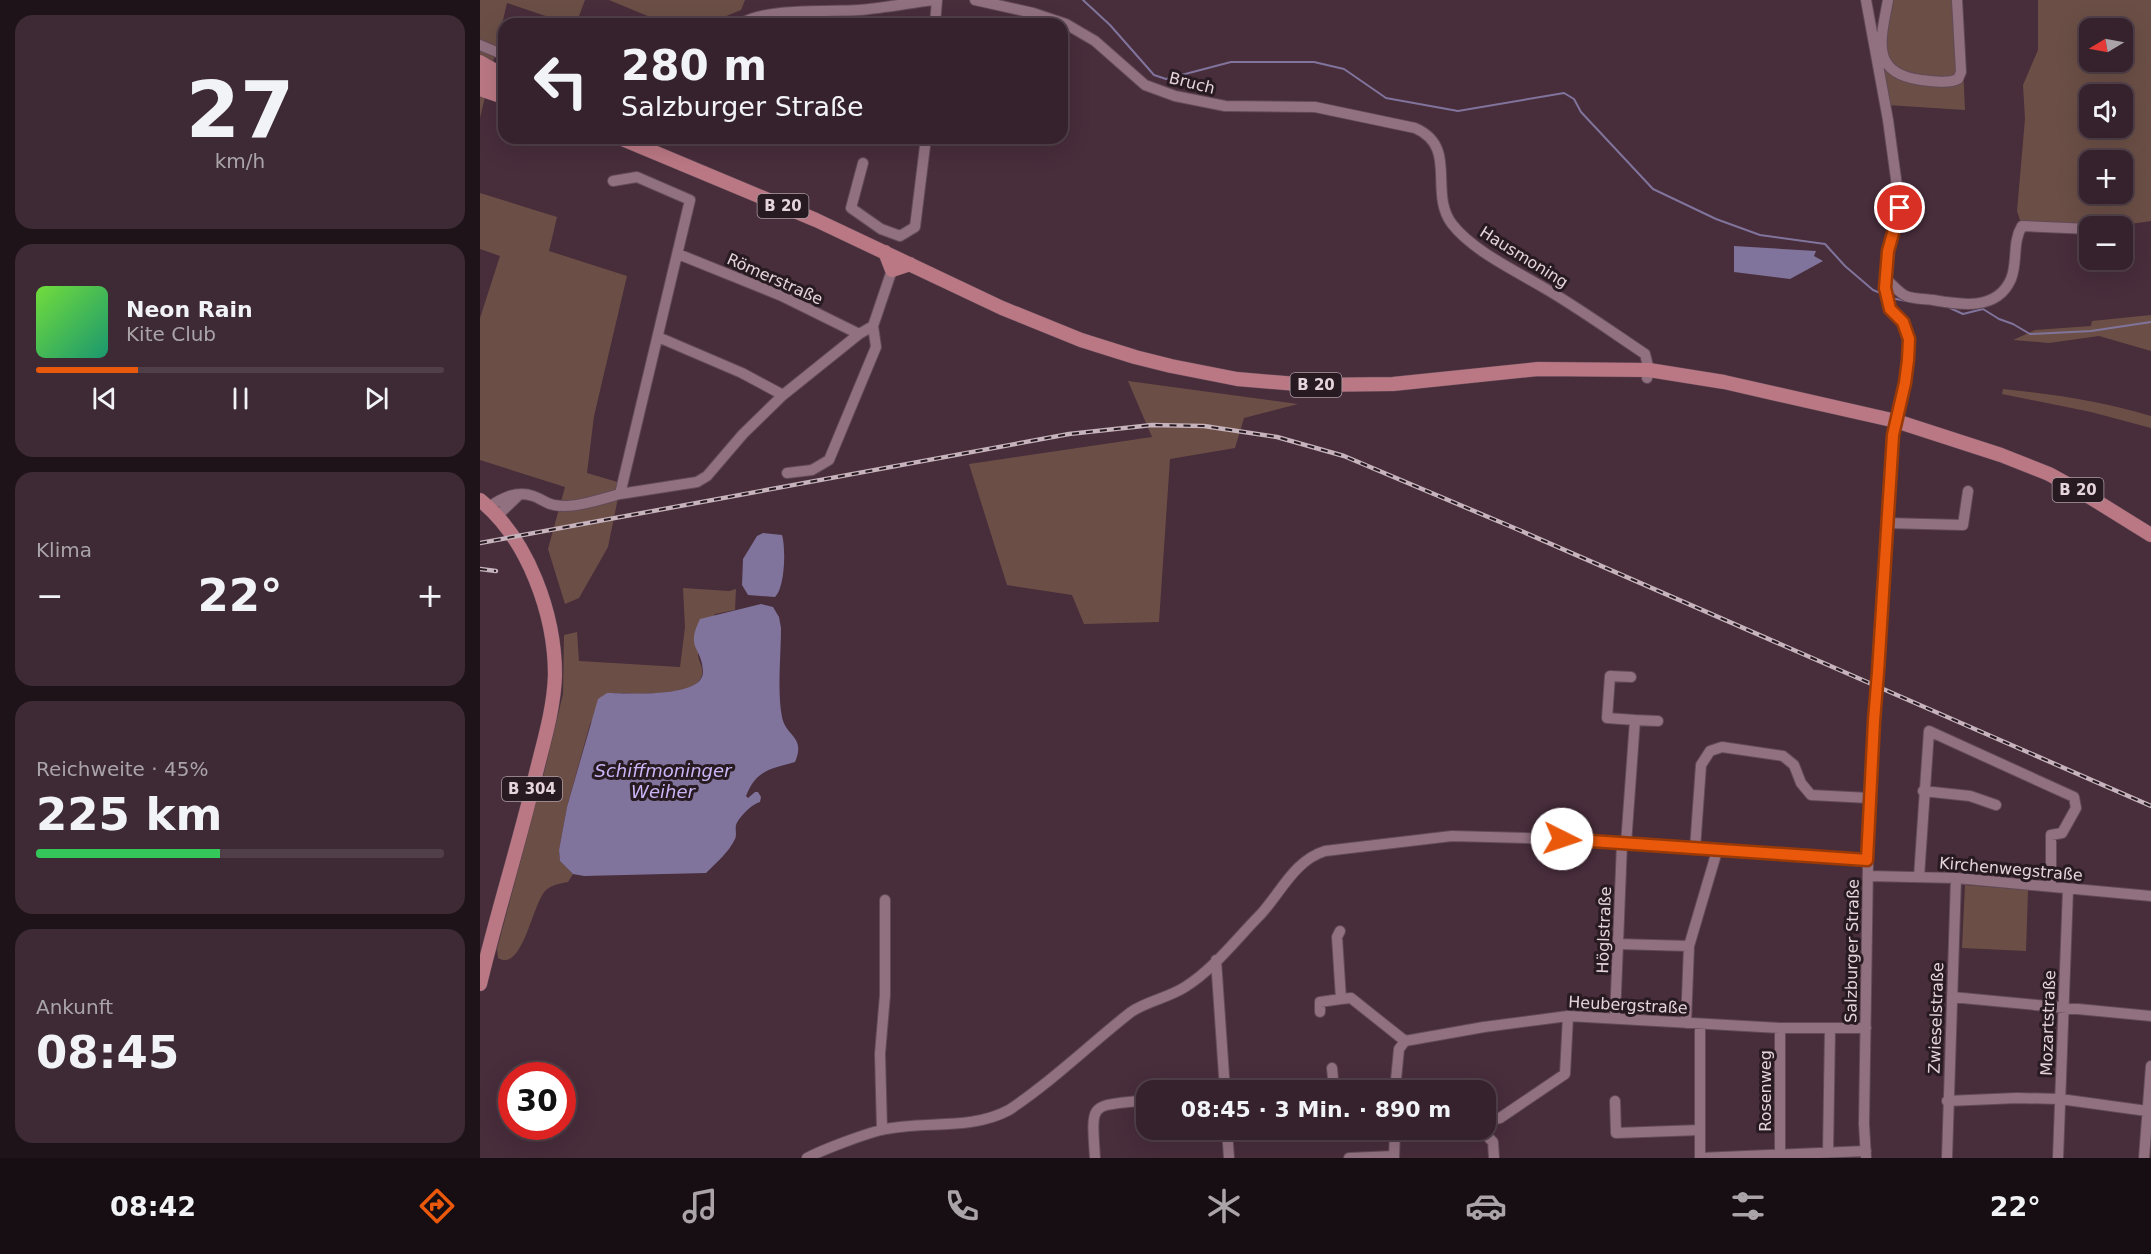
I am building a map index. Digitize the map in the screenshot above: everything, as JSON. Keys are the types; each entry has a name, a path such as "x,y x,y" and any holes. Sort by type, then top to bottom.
{"main road":[{"path":"480,62 498,72"},
{"path":"480,76 498,84"},
{"path":"480,89 498,95"},
{"name":"B 20","path":"634,144 816,220 1002,308 1098,346 1237,379 1309,385 1393,384 1538,369 1648,374 1772,391 1896,421 2001,455 2049,474 2100,502 2151,535"},
{"path":"885,252 892,270 910,264"},
{"name":"B 304","path":"480,984 540,755 553,700 555,675 552,632 536,579 526,558 489,508"}],"street":[{"path":"757,18 766,15 861,10 935,0 935,18"},
{"name":"Bruch","path":"975,0 1048,18"},
{"path":"1866,0 1888,120 1900,208 1888,251 1886,288 1890,309 1903,322 1909,339 1905,383 1893,435 1886,523 1963,525 1968,492"},
{"path":"1888,0 1880,45 1885,62 1892,70 1911,78 1953,81 1958,79 1961,72 1957,0"},
{"name":"Bruch","path":"1068,25 1095,41 1145,85 1175,96 1225,106 1314,107 1415,128 1423,132"},
{"path":"480,45 498,52"},
{"path":"1880,78 1892,70"},
{"name":"Hausmoning","path":"1423,132 1437,146 1440,154 1444,209 1452,223 1471,243 1568,302 1645,354 1648,374"},
{"path":"863,163 851,208 867,221 900,236 915,227 925,144"},
{"path":"613,181 637,177 690,200 620,494"},
{"path":"1886,288 1905,296 1957,304 1984,302 2004,291 2014,269 2017,234 2022,226 2079,229"},
{"name":"Römerstraße","path":"678,254 782,296 859,334"},
{"path":"788,473 812,470 829,460 876,347 873,326 892,270"},
{"path":"489,508 521,493 554,505 568,506 620,494 697,482 707,477 743,434 783,395 859,334 873,326"},
{"path":"658,337 742,373 783,395"},
{"name":"Salzburger Straße","path":"1866,1154 1864,1124 1867,860 1886,523"},
{"path":"1631,677 1610,676 1607,718 1658,721"},
{"name":"Höglstraße","path":"1615,1018 1624,843 1635,720"},
{"path":"1919,877 1923,791 1929,731 2074,797 2076,808 2062,833 2051,835 2051,887"},
{"path":"1695,849 1701,765 1710,751 1722,747 1783,756 1794,765 1801,783 1811,795 1869,798"},
{"path":"1923,791 1970,796 1996,805"},
{"path":"807,1158 882,1130 975,1121 999,1115 1029,1096 1133,1011 1182,990 1216,960 1265,909 1303,862 1314,854 1341,847 1452,836 1624,843 1867,860"},
{"path":"1686,1023 1689,946 1717,851"},
{"name":"Kirchenwegstraße","path":"1868,876 1956,878 2151,896"},
{"name":"Zwieselstraße","path":"1947,1158 1947,1101 1956,878"},
{"name":"Mozartstraße","path":"2058,1158 2068,889"},
{"path":"882,1130 880,1054 885,995 885,900"},
{"path":"1340,931 1336,937 1341,999"},
{"path":"1618,944 1689,946"},
{"path":"1216,960 1224,1080"},
{"path":"1952,997 2151,1016"},
{"path":"1320,1012 1320,1002 1351,998 1405,1041 1400,1049 1396,1080"},
{"path":"1496,1120 1565,1074 1568,1016"},
{"name":"Heubergstraße","path":"1405,1041 1484,1027 1568,1016 1780,1028 1866,1028"},
{"path":"1700,1024 1700,1158 1828,1153 1866,1154"},
{"name":"Rosenweg","path":"1780,1028 1780,1155"},
{"path":"1828,1153 1830,1028"},
{"path":"2144,1158 2151,1066"},
{"path":"1332,1068 1333,1080"},
{"path":"1947,1101 2060,1099 2147,1111"},
{"path":"1095,1158 1093,1121 1096,1110 1103,1106 1136,1101"},
{"path":"1615,1101 1616,1133 1700,1130"},
{"path":"1228,1140 1229,1158"},
{"path":"1349,1158 1394,1157 1395,1140"},
{"path":"1492,1140 1494,1158"}],"shaded area":[{"path":"480,0 585,0 578,18 551,18 507,3 503,18 498,18 498,41 480,118"},
{"path":"609,0 745,0 741,10 722,18 652,18"},
{"path":"1888,0 1960,0 1965,110 1887,105 1880,53"},
{"path":"2038,0 2151,0 2151,221 2133,224 2133,216 2079,216 2079,226 2022,226 2017,211 2025,119 2023,85 2038,50"},
{"path":"480,193 557,217 549,251 627,276 594,416 587,473 621,483 608,547 579,598 565,604 548,549 565,487 480,460 480,318 500,256 480,249"},
{"path":"2151,315 2151,351 2099,336 2049,343 2013,340 2035,330 2091,326 2092,321"},
{"path":"1128,381 1298,404 1244,418 1235,448 1170,459 1159,622 1084,624 1072,595 1007,585 969,464 1152,437"},
{"path":"2003,389 2077,399 2133,411 2151,416 2151,428 2091,412 2002,394"},
{"path":"683,588 729,591 736,589 735,610 715,614 699,648 702,675 697,683 687,688 659,693 607,693 590,724 567,807 559,850 560,861 573,874 568,882 546,890 514,956 507,960 498,958 497,949 563,694 564,635 577,632 579,661 680,667 685,627"},
{"path":"1965,885 2028,890 2026,951 1962,948"}],"water":[{"path":"1734,246 1816,251 1814,256 1823,261 1790,279 1734,272"},
{"path":"763,533 782,535 783,577 775,597 748,595 742,585 743,559 757,536"},
{"name":"Schiffmoninger Weiher","path":"761,604 773,607 779,617 781,628 779,685 782,717 784,724 797,742 798,753 795,762 771,769 754,781 746,796 748,798 758,792 761,797 760,802 740,818 732,844 706,873 584,876 573,874 560,861 559,850 567,807 598,699 607,693 661,693 690,687 700,681 703,672 694,643 700,619"}],"waterway":[{"path":"1083,0 1110,25 1154,75 1166,79 1231,62 1314,62 1344,69 1386,98 1458,111 1564,93 1574,99 1581,112 1653,189 1716,219 1760,235 1825,244 1845,266 1873,290 1883,294"},
{"path":"1891,298 1906,301"},
{"path":"1950,308 1963,314 1983,309 2030,334 2091,331 2151,322"}],"railway":[{"path":"480,543 1069,434 1152,425 1204,426 1277,437 1344,456 2151,806"},
{"path":"480,569 496,571"}],"route":[{"path":"1562,839 1867,860 1893,435 1908,360 1909,339 1903,322 1890,309 1885,288 1888,251 1900,208"}]}
